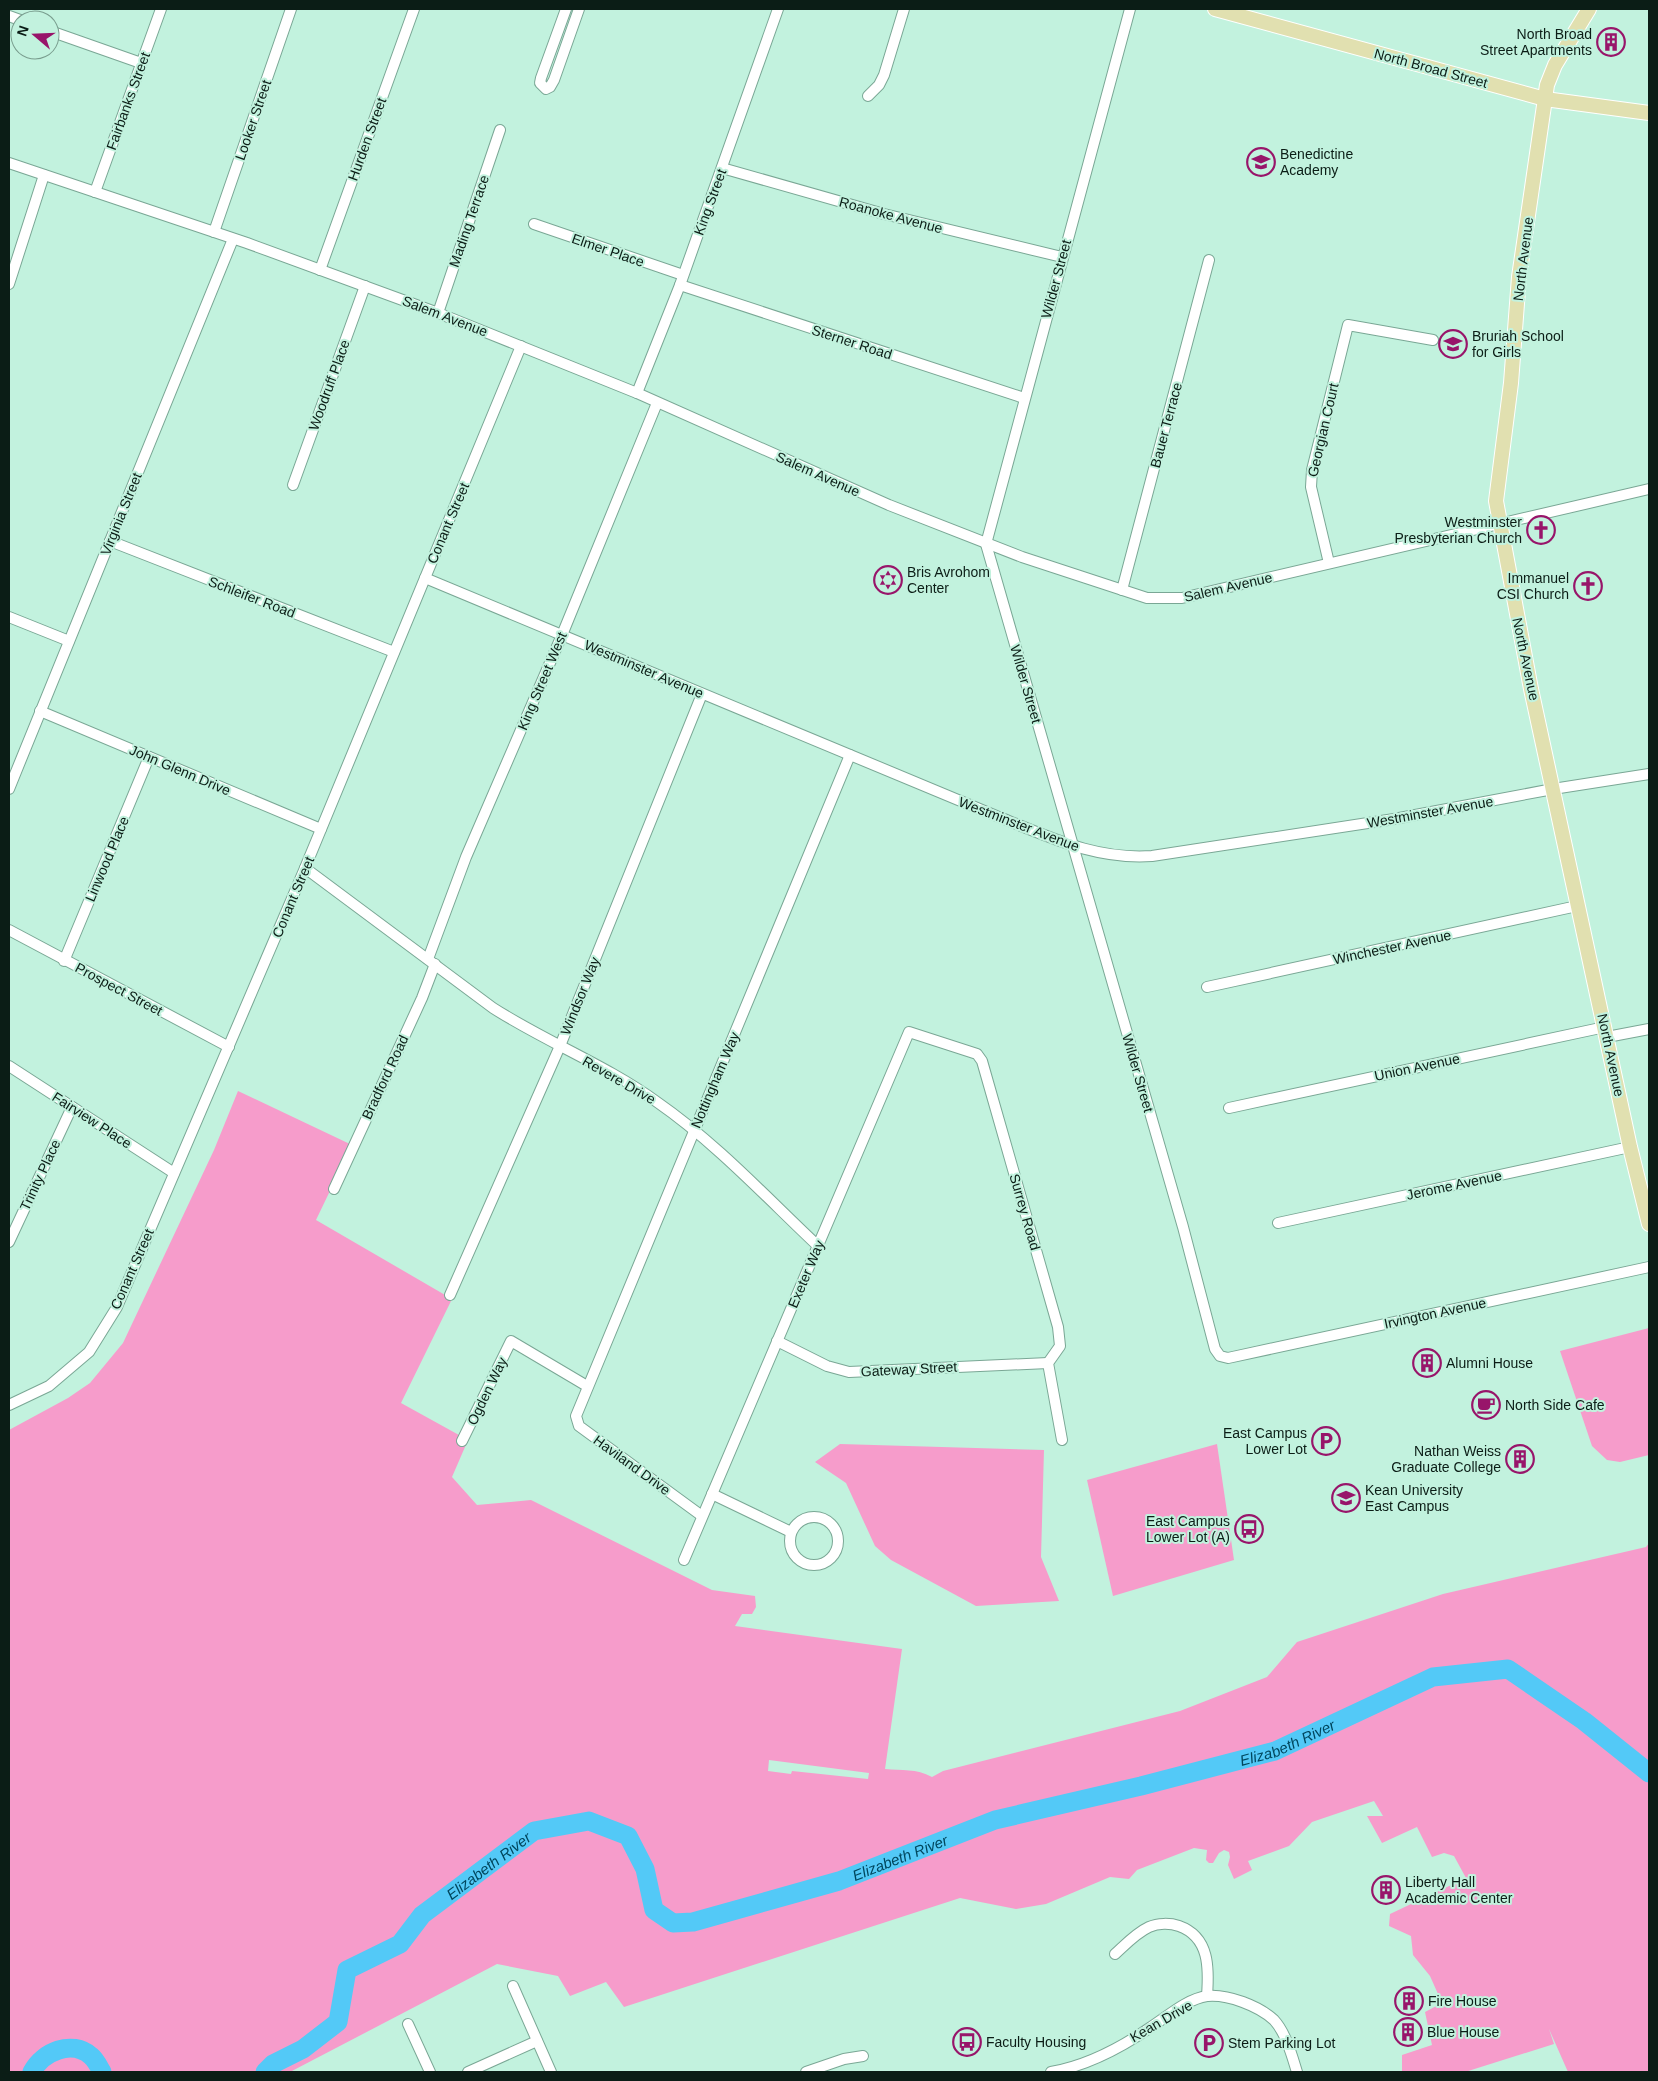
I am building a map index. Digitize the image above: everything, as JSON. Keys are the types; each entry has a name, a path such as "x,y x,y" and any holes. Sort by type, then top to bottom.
{"main road":[{"name":"North Broad Street","path":"1215,9 1545,99 1649,114"},
{"name":"North Avenue","path":"1590,9 1554,65 1545,99 1519,277 1511,383 1496,501 1522,646 1630,1147 1649,1224"}],"street":[{"name":"Fairbanks Street","path":"95,192 161,9"},
{"name":"Looker Street","path":"214,232 291,9"},
{"name":"Hurden Street","path":"320,270 414,9"},
{"name":"King Street","path":"637,393 681,280 722,168 759,57 778,9"},
{"path":"868,96 879,85 884,75 904,9"},
{"name":"Wilder Street","path":"1130,9 986,544 1215,1349 1220,1356"},
{"path":"565,10 578,13 554,80 546,89 540,83 541,78 565,10"},
{"path":"60,34 142,63"},
{"name":"Mading Terrace","path":"438,312 500,130"},
{"name":"Salem Avenue","path":"9,163 214,232 438,312 637,393 657,404 889,505 986,544 1147,598 1182,598 1649,489"},
{"name":"Roanoke Avenue","path":"722,168 884,214 1062,257"},
{"path":"9,284 44,175"},
{"name":"Elmer Place","path":"534,224 681,280"},
{"name":"Virginia Street","path":"9,786 233,239"},
{"name":"Bauer Terrace","path":"1122,590 1209,260"},
{"name":"Sterner Road","path":"681,280 1024,398"},
{"name":"Woodruff Place","path":"293,485 365,286"},
{"name":"Georgian Court","path":"1329,563 1311,487 1312,470 1348,325 1434,340"},
{"name":"Conant Street","path":"9,1405 48,1386 89,1352 117,1306 305,868 521,346"},
{"name":"King Street West","path":"431,962 466,857 562,635 657,404"},
{"name":"Schleifer Road","path":"110,542 394,652"},
{"name":"Westminster Avenue","path":"425,578 850,755 1073,846 1103,855 1152,856 1394,819 1553,789 1649,774"},
{"path":"9,617 69,640"},
{"name":"Windsor Way","path":"450,1295 560,1046 702,694"},
{"name":"John Glenn Drive","path":"40,711 321,829"},
{"name":"Nottingham Way","path":"579,1405 850,755"},
{"name":"Linwood Place","path":"64,961 149,757"},
{"name":"Revere Drive","path":"305,868 514,1021 628,1082 658,1102 720,1153 818,1246"},
{"name":"Winchester Avenue","path":"1207,987 1578,906"},
{"name":"Prospect Street","path":"9,930 64,961 229,1047"},
{"name":"Bradford Road","path":"334,1189 422,998 431,962"},
{"name":"Union Avenue","path":"1229,1108 1606,1032 1649,1029"},
{"name":"Exeter Way","path":"684,1560 909,1032"},
{"name":"Surrey Road","path":"909,1032 978,1054 982,1061 1058,1327 1060,1346 1048,1363"},
{"name":"Fairview Place","path":"9,1066 174,1173"},
{"name":"Trinity Place","path":"9,1242 72,1107"},
{"name":"Jerome Avenue","path":"1278,1223 1630,1147"},
{"name":"Irvington Avenue","path":"1220,1356 1228,1358 1649,1267"},
{"name":"Ogden Way","path":"462,1441 511,1341 587,1386"},
{"name":"Gateway Street","path":"777,1342 828,1366 849,1372 1048,1363"},
{"path":"1048,1363 1062,1440"},
{"name":"Haviland Drive","path":"579,1405 576,1416 580,1426 702,1516"},
{"path":"712,1494 791,1532"},
{"path":"807,1518 821,1518 828,1522 836,1534 836,1549 833,1555 820,1564 806,1564 799,1560 791,1548 791,1532 800,1521 807,1518"},
{"path":"1115,1954 1148,1928 1165,1924 1182,1927 1196,1936 1203,1948 1207,1966 1207,1996"},
{"path":"513,1986 551,2072"},
{"name":"Kean Drive","path":"1051,2072 1067,2069 1098,2057 1150,2028 1173,2012 1207,1996 1242,2002 1275,2021 1290,2049 1297,2072"},
{"path":"408,2024 430,2072"},
{"path":"468,2072 537,2041"},
{"path":"806,2072 864,2056"}],"shaded area":[{"path":"238,1091 352,1145 316,1220 452,1299 401,1403 468,1440 452,1477 477,1505 531,1500 712,1590 755,1596 756,1607 752,1614 742,1614 735,1626 902,1649 885,1769 915,1771 932,1777 943,1771 1180,1711 1267,1677 1297,1642 1443,1594 1646,1547 1649,1543 1649,2072 1568,2072 1549,2029 1554,2044 1465,2072 1402,2072 1402,2055 1432,2045 1425,2012 1442,2003 1430,1976 1413,1955 1411,1936 1389,1926 1390,1914 1466,1878 1454,1856 1444,1853 1432,1857 1417,1827 1382,1843 1367,1816 1383,1816 1374,1801 1312,1822 1289,1846 1248,1861 1252,1870 1234,1879 1228,1865 1229,1852 1224,1850 1219,1853 1213,1863 1209,1863 1206,1860 1207,1850 1194,1848 1137,1870 1129,1879 1110,1877 1046,1904 1016,1909 960,1898 624,2007 606,1982 570,1996 558,1976 497,1964 290,2072 9,2072 9,1430 68,1398 90,1383 123,1343 214,1150","holes":["769,1760 869,1773 868,1779 792,1771 791,1774 768,1771"]},
{"path":"1649,1328 1649,1455 1620,1462 1607,1460 1592,1446 1560,1351"},
{"path":"840,1444 1044,1450 1041,1557 1059,1601 976,1606 891,1560 875,1546 846,1483 815,1462"},
{"path":"1217,1444 1234,1560 1113,1596 1087,1480"}],"waterway":[{"name":"Elizabeth River","path":"265,2072 273,2064 303,2049 338,2022 347,1970 400,1944 422,1915 534,1831 589,1821 628,1836 645,1869 654,1910 673,1923 693,1922 839,1881 995,1820 1141,1786 1275,1751 1433,1677 1508,1669 1584,1721 1649,1773"},
{"name":"Elizabeth River","path":"32,2072 50,2054 67,2048 83,2051 91,2056 102,2072"}],"place":[{"name":"North Broad Street Apartments","path":"1611,42"},
{"name":"Benedictine Academy","path":"1261,162"},
{"name":"Bruriah School for Girls","path":"1453,344"},
{"name":"Westminster Presbyterian Church","path":"1541,530"},
{"name":"Bris Avrohom Center","path":"888,580"},
{"name":"Immanuel CSI Church","path":"1588,586"},
{"name":"Alumni House","path":"1427,1363"},
{"name":"North Side Cafe","path":"1486,1405"},
{"name":"East Campus Lower Lot","path":"1326,1441"},
{"name":"Nathan Weiss Graduate College","path":"1520,1459"},
{"name":"Kean University East Campus","path":"1346,1498"},
{"name":"East Campus Lower Lot (A)","path":"1249,1529"},
{"name":"Liberty Hall Academic Center","path":"1386,1890"},
{"name":"Fire House","path":"1409,2001"},
{"name":"Blue House","path":"1408,2032"},
{"name":"Faculty Housing","path":"967,2042"},
{"name":"Stem Parking Lot","path":"1209,2043"}]}
